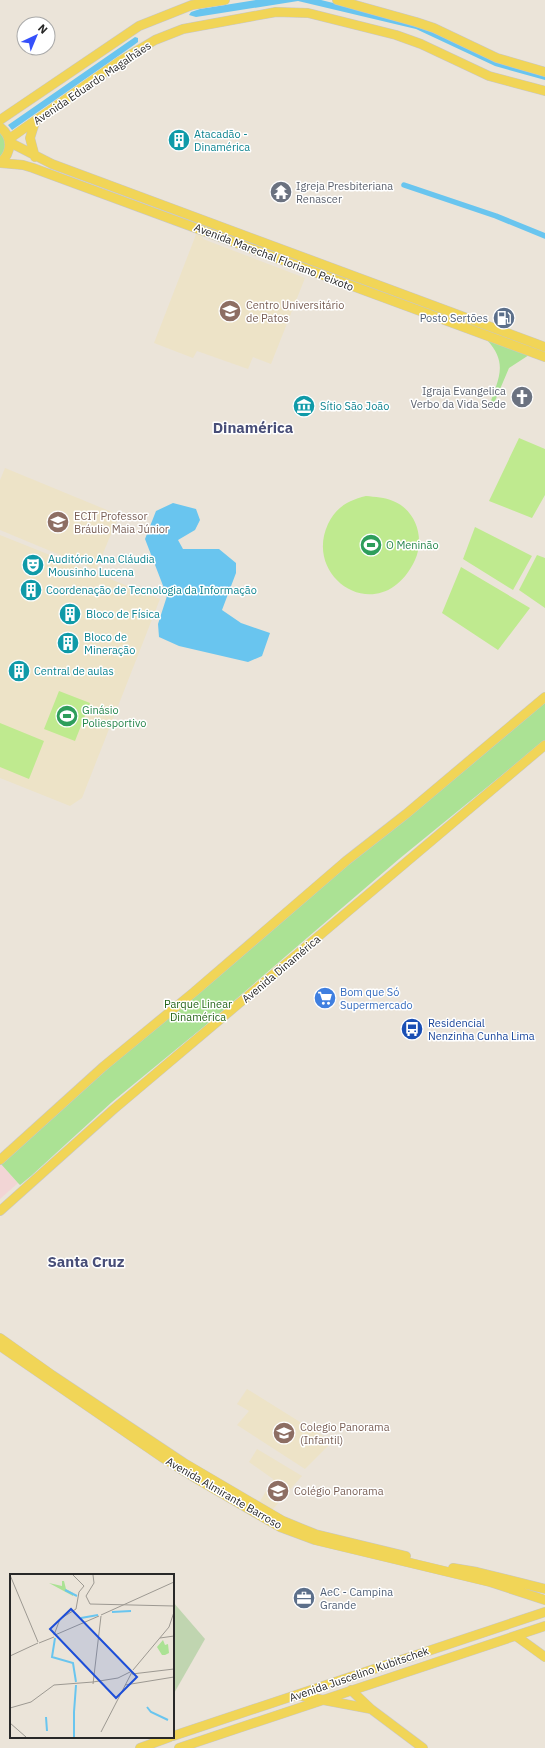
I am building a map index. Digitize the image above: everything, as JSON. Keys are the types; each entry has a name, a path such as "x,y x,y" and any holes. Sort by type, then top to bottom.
{"main road":[{"name":"Avenida Eduardo Magalhães","path":"0,120 139,26 192,5 225,0"},
{"path":"337,0 434,28 497,58 545,72"},
{"name":"Avenida Eduardo Magalhães","path":"9,141 120,61 155,40 183,29 276,12 308,13 396,35 421,44 489,76 545,91"},
{"path":"35,121 30,138 35,157"},
{"path":"0,127 5,131 9,141 8,154 0,163"},
{"name":"Avenida Marechal Floriano Peixoto","path":"9,141 35,157 287,253 545,348"},
{"name":"Avenida Marechal Floriano Peixoto","path":"0,163 22,165 33,168 545,357"},
{"path":"0,1160 104,1066 194,992 346,861 406,814 545,697"},
{"name":"Avenida Dinamérica","path":"0,1211 114,1109 545,745"},
{"name":"Avenida Almirante Barroso","path":"0,1338 184,1464 283,1521 315,1534 545,1590"},
{"name":"Avenida Almirante Barroso","path":"0,1346 163,1458 196,1479 280,1527 315,1540 490,1582 545,1600"},
{"name":"Avenida Juscelino Kubitschek","path":"174,1736 545,1612"},
{"name":"Avenida Juscelino Kubitschek","path":"179,1748 545,1626"},
{"path":"516,1636 545,1657"},
{"path":"350,1690 371,1709 423,1748"},
{"path":"296,1695 371,1709"},
{"name":"Avenida Juscelino Kubitschek","path":"140,1748 169,1738"}],"shaded area":[{"name":"Centro Universitário de Patos","path":"197,232 202,233 203,239 305,278 271,364 253,357 248,369 197,351 193,358 154,343"},
{"name":"ECIT Professor Bráulio Maia Júnior","path":"5,468 119,515 96,570 0,530 0,480"},
{"path":"0,535 160,599 82,798 70,806 0,778"},
{"path":"1,1164 18,1183 0,1199 0,1165"},
{"name":"Colegio Panorama (Infantil)","path":"247,1389 332,1442 305,1469 237,1425 249,1411 237,1404"},
{"name":"Colégio Panorama","path":"257,1449 302,1476 272,1510 259,1503 273,1479 249,1462"}],"green space":[{"path":"0,128 8,144 0,162"},
{"path":"487,340 529,355 509,368 492,408 489,407 498,380 500,364 494,349"},
{"path":"519,438 545,449 545,495 532,518 489,501"},
{"name":"O Meninão","path":"366,496 380,497 390,500 401,505 408,511 416,526 419,543 415,560 401,581 384,592 366,594 349,589 335,578 326,563 323,544 328,524 335,513 349,502"},
{"path":"475,527 532,556 513,590 463,559"},
{"path":"537,555 545,558 545,608 519,590"},
{"path":"461,567 530,608 498,650 442,613"},
{"name":"Ginásio Poliesportivo","path":"59,691 90,703 75,741 44,729"},
{"name":"Parque Linear Dinamérica","path":"545,698 545,740 399,859 207,1024 112,1102 20,1185 1,1164 85,1088"},
{"path":"0,723 44,741 29,779 0,767"},
{"path":"174,1603 205,1639 174,1693"}],"water":[{"path":"256,0 321,0 415,23 545,75 545,80 495,66 416,29 298,1 196,17 189,15 191,12 200,9"},
{"path":"135,37 138,38 138,42 12,130 8,125"},
{"path":"173,503 196,509 200,520 195,530 178,540 183,549 219,549 236,563 236,573 222,610 241,623 270,633 262,656 248,662 179,646 159,637 158,624 167,596 145,539 156,511"}],"waterway":[{"path":"404,185 496,216 545,236"}],"place":[{"name":"Atacadão - Dinamérica","path":"179,140"},
{"name":"Igreja Presbiteriana Renascer","path":"281,192"},
{"name":"Centro Universitário de Patos","path":"230,311"},
{"name":"Posto Sertões","path":"504,318"},
{"name":"Igraja Evangelica Verbo da Vida Sede","path":"522,397"},
{"name":"Sítio São João","path":"304,406"},
{"name":"ECIT Professor Bráulio Maia Júnior","path":"58,522"},
{"name":"O Meninão","path":"371,545"},
{"name":"Auditório Ana Cláudia Mousinho Lucena","path":"33,565"},
{"name":"Coordenação de Tecnologia da Informação","path":"31,590"},
{"name":"Bloco de Física","path":"70,614"},
{"name":"Bloco de Mineração","path":"68,643"},
{"name":"Central de aulas","path":"19,671"},
{"name":"Ginásio Poliesportivo","path":"67,716"},
{"name":"Bom que Só Supermercado","path":"325,998"},
{"name":"Residencial Nenzinha Cunha Lima","path":"412,1029"},
{"name":"Colegio Panorama (Infantil)","path":"284,1433"},
{"name":"Colégio Panorama","path":"278,1491"},
{"name":"AeC - Campina Grande","path":"304,1598"}],"district":[{"name":"Dinamérica","path":"253,428"},
{"name":"Santa Cruz","path":"86,1262"}]}
